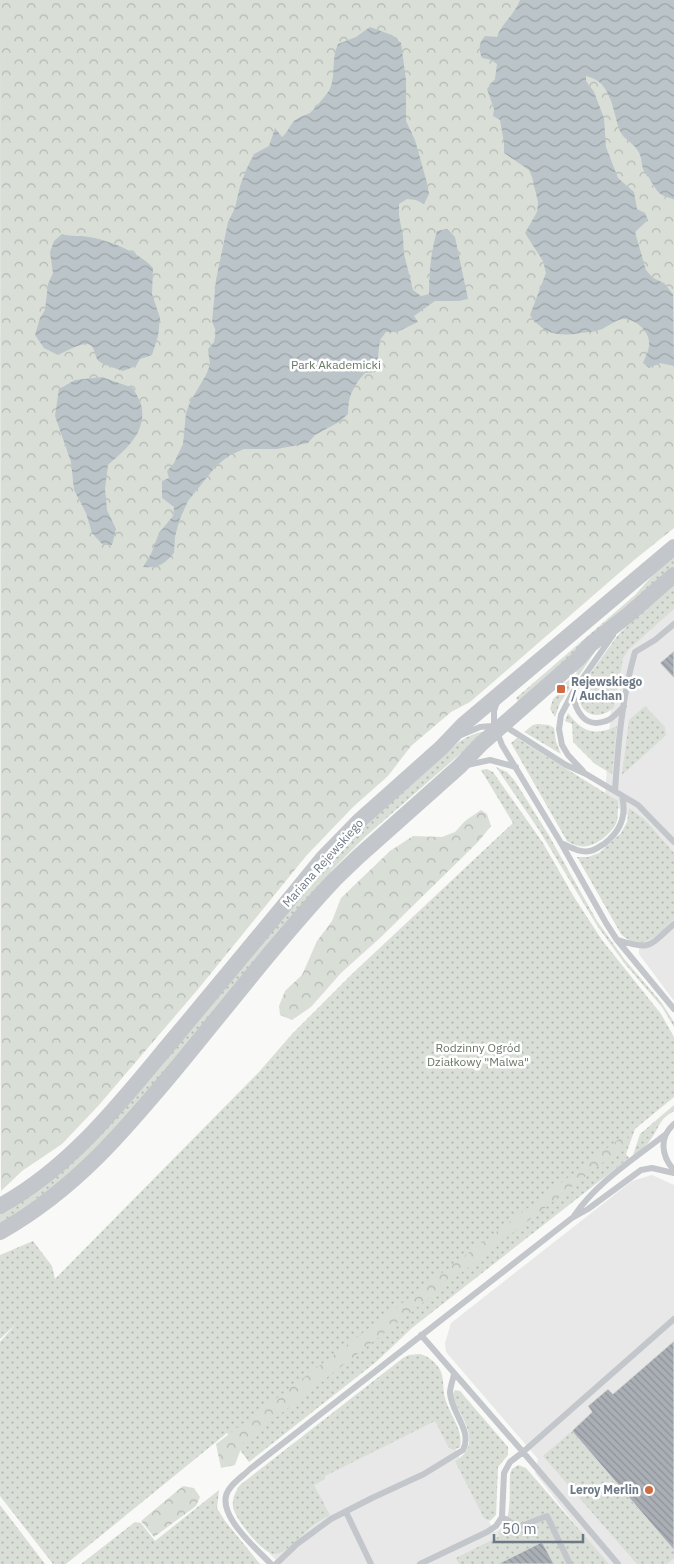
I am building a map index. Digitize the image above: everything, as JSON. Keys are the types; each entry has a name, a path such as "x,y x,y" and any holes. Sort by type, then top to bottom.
{"street":[{"name":"Mariana Rejewskiego","path":"0,1206 57,1168 94,1132 337,843 364,816 442,748 464,724 498,694 552,651 674,547"},
{"name":"Mariana Rejewskiego","path":"0,1232 30,1214 63,1190 101,1155 130,1124 315,900 358,856 460,766 497,727 578,659 590,645 628,616 674,575"}],"lane":[{"path":"586,774 565,751 559,734 561,715 573,692 602,649 628,616"},
{"path":"615,791 628,675 634,652 655,640 674,624"},
{"path":"573,692 574,706 584,719 606,722 624,706"},
{"path":"498,694 494,711 497,727 516,767 601,916 617,940 674,1009"},
{"path":"442,748 462,734 480,726 497,727 615,791 644,810 674,842"},
{"path":"460,766 490,760 516,767"},
{"path":"561,843 580,851 591,851 605,843 622,822 622,796"},
{"path":"617,940 638,947 650,945 674,924"},
{"path":"572,1218 585,1198 666,1134 674,1124"},
{"path":"666,1134 663,1144 664,1154 674,1172"},
{"path":"271,1564 229,1517 226,1502 229,1488 250,1469 572,1218 588,1209 641,1170 652,1168 674,1172"},
{"path":"420,1564 496,1526 502,1517 504,1473 510,1462 524,1452 674,1319"},
{"path":"421,1335 524,1452 618,1564"},
{"path":"276,1564 322,1525 372,1498 424,1474 462,1450 465,1442 464,1431 450,1393 454,1374"},
{"path":"346,1512 371,1564"},
{"path":"502,1517 519,1527 547,1516 569,1562"}],"shaded area":[{"path":"674,602 674,866 639,825 605,797 614,662"},
{"path":"674,905 674,1001 639,954 639,937"},
{"name":"Leroy Merlin","path":"652,1175 674,1185 674,1564 606,1564 535,1473 538,1459 446,1352 445,1343 451,1323 632,1181"},
{"path":"438,1411 494,1532 547,1504 600,1564 280,1564 269,1553 323,1512 307,1480"}],"green space":[{"name":"Park Akademicki","path":"0,0 674,0 674,528 470,702 451,712 411,746 388,776 353,807 306,856 199,988 99,1105 62,1144 22,1171 1,1191"},
{"path":"674,556 674,567 519,702 516,698 635,595 660,567"},
{"path":"674,584 674,609 629,649 623,658 614,707 604,714 593,715 588,713 584,710 579,699 582,685 618,635"},
{"path":"601,643 560,703 555,717 550,709 553,699 566,687 564,684 577,673 575,670"},
{"path":"645,706 665,727 666,735 622,775 629,720"},
{"path":"568,713 579,725 590,731 602,731 617,726 612,774 595,764 573,742 572,724 565,721"},
{"path":"533,725 549,725 554,728 556,742 561,754 524,732"},
{"path":"483,732 365,837 332,870 116,1130 71,1175 0,1224 0,1214 30,1196 331,859 458,742"},
{"path":"517,738 618,801 617,821 607,835 598,842 588,846 578,846 567,841 511,743"},
{"path":"496,767 507,772 515,781 548,834 597,921 625,960 661,1002 674,1022 674,1027 662,1007 625,964 598,927 539,830"},
{"name":"Rodzinny Ogród Działkowy \"Malwa\"","path":"487,769 493,772 543,843 574,897 602,940 661,1014 674,1037 674,1097 635,1129 626,1154 629,1158 412,1328 376,1362 249,1462 227,1433 66,1564 53,1564 0,1496 0,1342 16,1324 0,1339 0,1255 33,1241 52,1266 55,1279 259,1072 292,1034 353,973 513,823 481,770"},
{"path":"629,808 645,820 674,853 674,919 656,936 636,943 621,934 577,857 588,857 599,853 621,833 627,822"},
{"path":"481,810 487,814 491,826 478,842 380,938 341,973 311,1007 292,1020 280,1015 279,1006 285,991 302,975 317,941 332,921 341,898 390,851 413,836 442,837 455,832 465,821"},
{"path":"674,1105 674,1111 662,1121 649,1142 633,1155 640,1134"},
{"path":"627,1133 628,1143 243,1443 235,1465 221,1468 216,1444"},
{"path":"420,1354 433,1361 441,1371 445,1398 460,1434 460,1447 454,1450 449,1448 435,1421 325,1476 325,1479 314,1485 330,1515 312,1526 280,1553 271,1553 264,1549 251,1536 235,1513 233,1498 240,1485 403,1358 409,1355"},
{"path":"455,1390 460,1391 508,1447 508,1455 498,1467 496,1515 490,1521 484,1518 455,1461 468,1448 469,1440 465,1423 453,1398"},
{"path":"572,1431 674,1550 674,1558 667,1564 637,1564 543,1456"},
{"path":"518,1465 526,1468 609,1564 459,1564 456,1558 500,1536 498,1533 503,1528 508,1514 510,1474 512,1469"},
{"path":"183,1486 194,1488 200,1497 196,1506 154,1537 141,1521"},
{"path":"219,1490 217,1508 225,1521 260,1564 81,1564 135,1522 141,1523 155,1541"},
{"path":"0,1505 45,1564 0,1564"}],"water":[{"path":"520,0 674,0 674,199 664,196 654,187 644,170 638,151 620,131 610,98 602,84 586,76 586,81 594,92 604,118 606,147 618,178 634,192 637,209 645,213 648,220 635,232 646,270 653,278 664,283 673,294 674,366 660,363 649,368 643,363 648,352 648,337 644,329 628,319 621,319 597,331 565,335 546,330 530,315 546,273 543,261 525,233 537,212 538,202 529,170 504,153 500,120 493,116 494,109 487,89 495,79 497,64 482,58 480,48 480,43 485,36 497,37"},
{"path":"370,27 392,35 401,43 406,80 406,121 415,140 429,194 424,204 416,200 407,199 399,204 404,254 413,290 421,296 429,294 431,262 437,231 447,229 455,237 468,299 435,301 414,316 418,322 397,332 386,332 380,340 376,372 365,373 357,382 350,397 348,414 339,422 315,435 308,443 277,449 244,449 230,455 216,466 188,501 179,521 174,553 160,565 143,567 151,554 159,533 173,516 174,507 162,498 162,481 169,478 167,471 174,463 183,444 186,413 210,365 208,349 214,342 216,331 212,322 216,280 228,222 235,208 246,170 254,154 269,146 275,128 282,137 293,122 310,113 330,89 338,44 356,37"},
{"path":"62,234 89,237 115,244 140,257 153,268 152,294 160,318 158,336 152,355 140,359 136,366 123,371 105,365 98,361 93,348 87,344 77,346 58,355 44,348 35,335 40,318 45,310 48,284 53,273 50,252 54,241"},
{"path":"102,377 133,388 142,407 142,419 137,434 127,448 108,465 105,489 107,510 116,529 112,545 102,544 92,533 86,513 74,490 71,462 55,416 59,389 75,380"}],"building":[{"path":"674,651 674,678 660,663"},
{"name":"Leroy Merlin","path":"674,1341 674,1550 572,1431 592,1412 588,1406 608,1389 613,1394"},
{"path":"542,1542 554,1564 498,1564"}],"place":[{"name":"Rejewskiego / Auchan","path":"561,689"},
{"name":"Leroy Merlin","path":"649,1490"}]}
